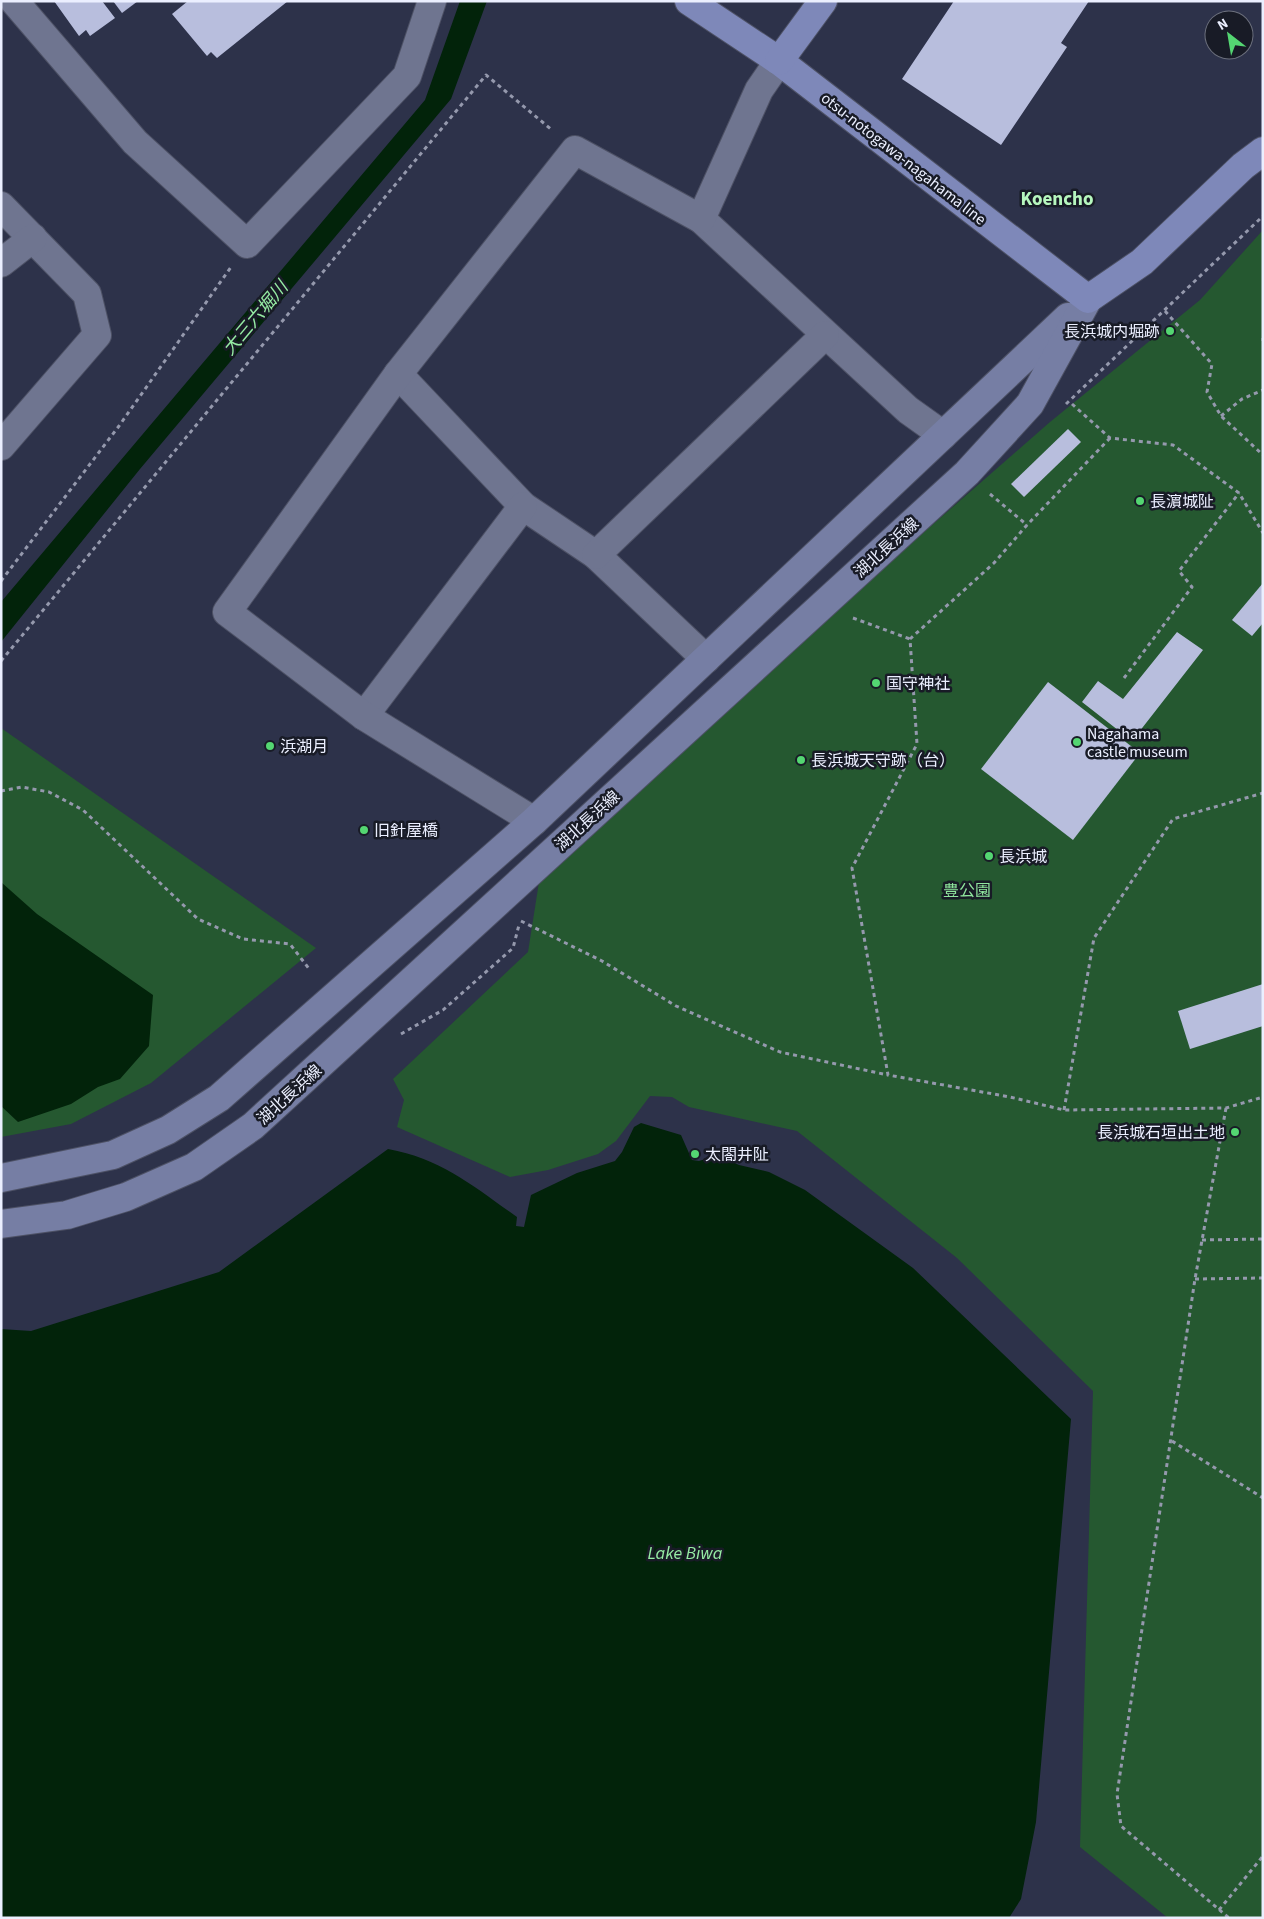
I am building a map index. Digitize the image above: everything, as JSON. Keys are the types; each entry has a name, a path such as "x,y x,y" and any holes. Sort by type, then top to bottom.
{"main road":[{"name":"otsu-notogawa-nagahama line","path":"689,1 778,61 1088,300"},
{"path":"778,61 823,1"},
{"path":"1,1178 113,1155 168,1130 220,1098 534,821 943,434 1088,300 1142,262 1243,166 1263,151"},
{"name":"湖北長浜線","path":"1,1224 67,1215 126,1197 194,1167 253,1126 967,473 1030,404 1088,300"}],"street":[{"path":"14,1 135,142 247,244 407,76 432,1"},
{"path":"701,219 759,90 778,61"},
{"path":"534,821 364,716 227,612 398,374 575,150 701,219 908,410 943,434"},
{"path":"1,206 87,294 97,335 1,446"},
{"path":"1,263 33,238"},
{"path":"596,555 825,335"},
{"path":"398,374 523,506 596,555 706,659"},
{"path":"364,716 523,506"}],"path":[{"path":"1,661 486,75 575,150"},
{"path":"1,581 119,426 247,244"},
{"path":"1164,311 1212,364 1207,392 1221,416 1263,455"},
{"path":"1221,416 1242,399 1263,390"},
{"path":"1072,404 1110,438 1173,445 1239,493 1263,533"},
{"path":"910,639 994,563 1026,525 1110,438"},
{"path":"984,489 1026,525"},
{"path":"1124,678 1192,587 1179,571 1239,493"},
{"path":"847,616 910,639"},
{"path":"888,1075 852,868 916,744 910,639"},
{"path":"1,791 22,787 49,792 83,810 198,919 243,939 290,944 310,970"},
{"path":"1064,1110 1074,1043 1094,938 1174,819 1263,793"},
{"path":"520,920 602,961 676,1006 780,1052 888,1075 1010,1097 1064,1110 1226,1108 1263,1097"},
{"path":"1226,1108 1202,1240 1117,1794 1122,1826 1228,1918"},
{"path":"1202,1240 1263,1239"},
{"path":"1196,1279 1263,1278"},
{"path":"1172,1441 1263,1498"},
{"path":"1219,1910 1263,1856"}],"green space":[{"name":"豊公園","path":"1263,230 1263,1918 1168,1918 1080,1847 1093,1391 957,1258 797,1131 689,1107 672,1097 650,1096 616,1141 598,1154 548,1170 510,1177 397,1127 404,1100 393,1079 528,952 539,882 915,540 1050,422 1200,300"},
{"path":"1,728 316,948 151,1083 71,1124 1,1137"}],"water":[{"name":"大三六堀川","path":"460,1 487,1 451,99 140,469 1,642 1,602 425,100"},
{"path":"1,882 37,914 153,995 149,1046 120,1079 98,1087 71,1104 18,1122 1,1106"},
{"name":"Lake Biwa","path":"641,1123 681,1135 692,1160 699,1161 712,1157 722,1157 739,1165 769,1172 805,1190 913,1268 1071,1419 1036,1822 1021,1899 1009,1918 1,1918 1,1329 31,1331 219,1272 388,1149 425,1159 456,1175 517,1217 516,1226 524,1227 531,1195 577,1173 615,1161 622,1152 634,1127"}],"building":[{"path":"54,1 102,1 115,18 90,36 86,30 79,36"},
{"path":"113,1 138,1 122,13"},
{"path":"188,1 288,1 217,58 211,52 207,56 172,14"},
{"path":"954,1 1089,1 1061,43 1067,47 1001,145 902,79"},
{"path":"1068,429 1081,442 1024,497 1011,484"},
{"path":"1263,583 1263,623 1252,636 1232,620"},
{"path":"1177,632 1203,650 1132,741 1082,702 1098,681 1123,699"},
{"path":"1048,682 1140,753 1073,840 981,769"},
{"path":"1263,984 1263,1026 1190,1049 1178,1011"}],"place":[{"name":"長浜城内堀跡","path":"1170,331"},
{"name":"長濵城阯","path":"1140,501"},
{"name":"国守神社","path":"876,683"},
{"name":"Nagahama castle museum","path":"1077,742"},
{"name":"浜湖月","path":"270,746"},
{"name":"長浜城天守跡（台）","path":"801,760"},
{"name":"旧針屋橋","path":"364,830"},
{"name":"長浜城","path":"989,856"},
{"name":"長浜城石垣出土地","path":"1235,1132"},
{"name":"太閤井阯","path":"695,1154"}],"district":[{"name":"Koencho","path":"1057,198"}]}
